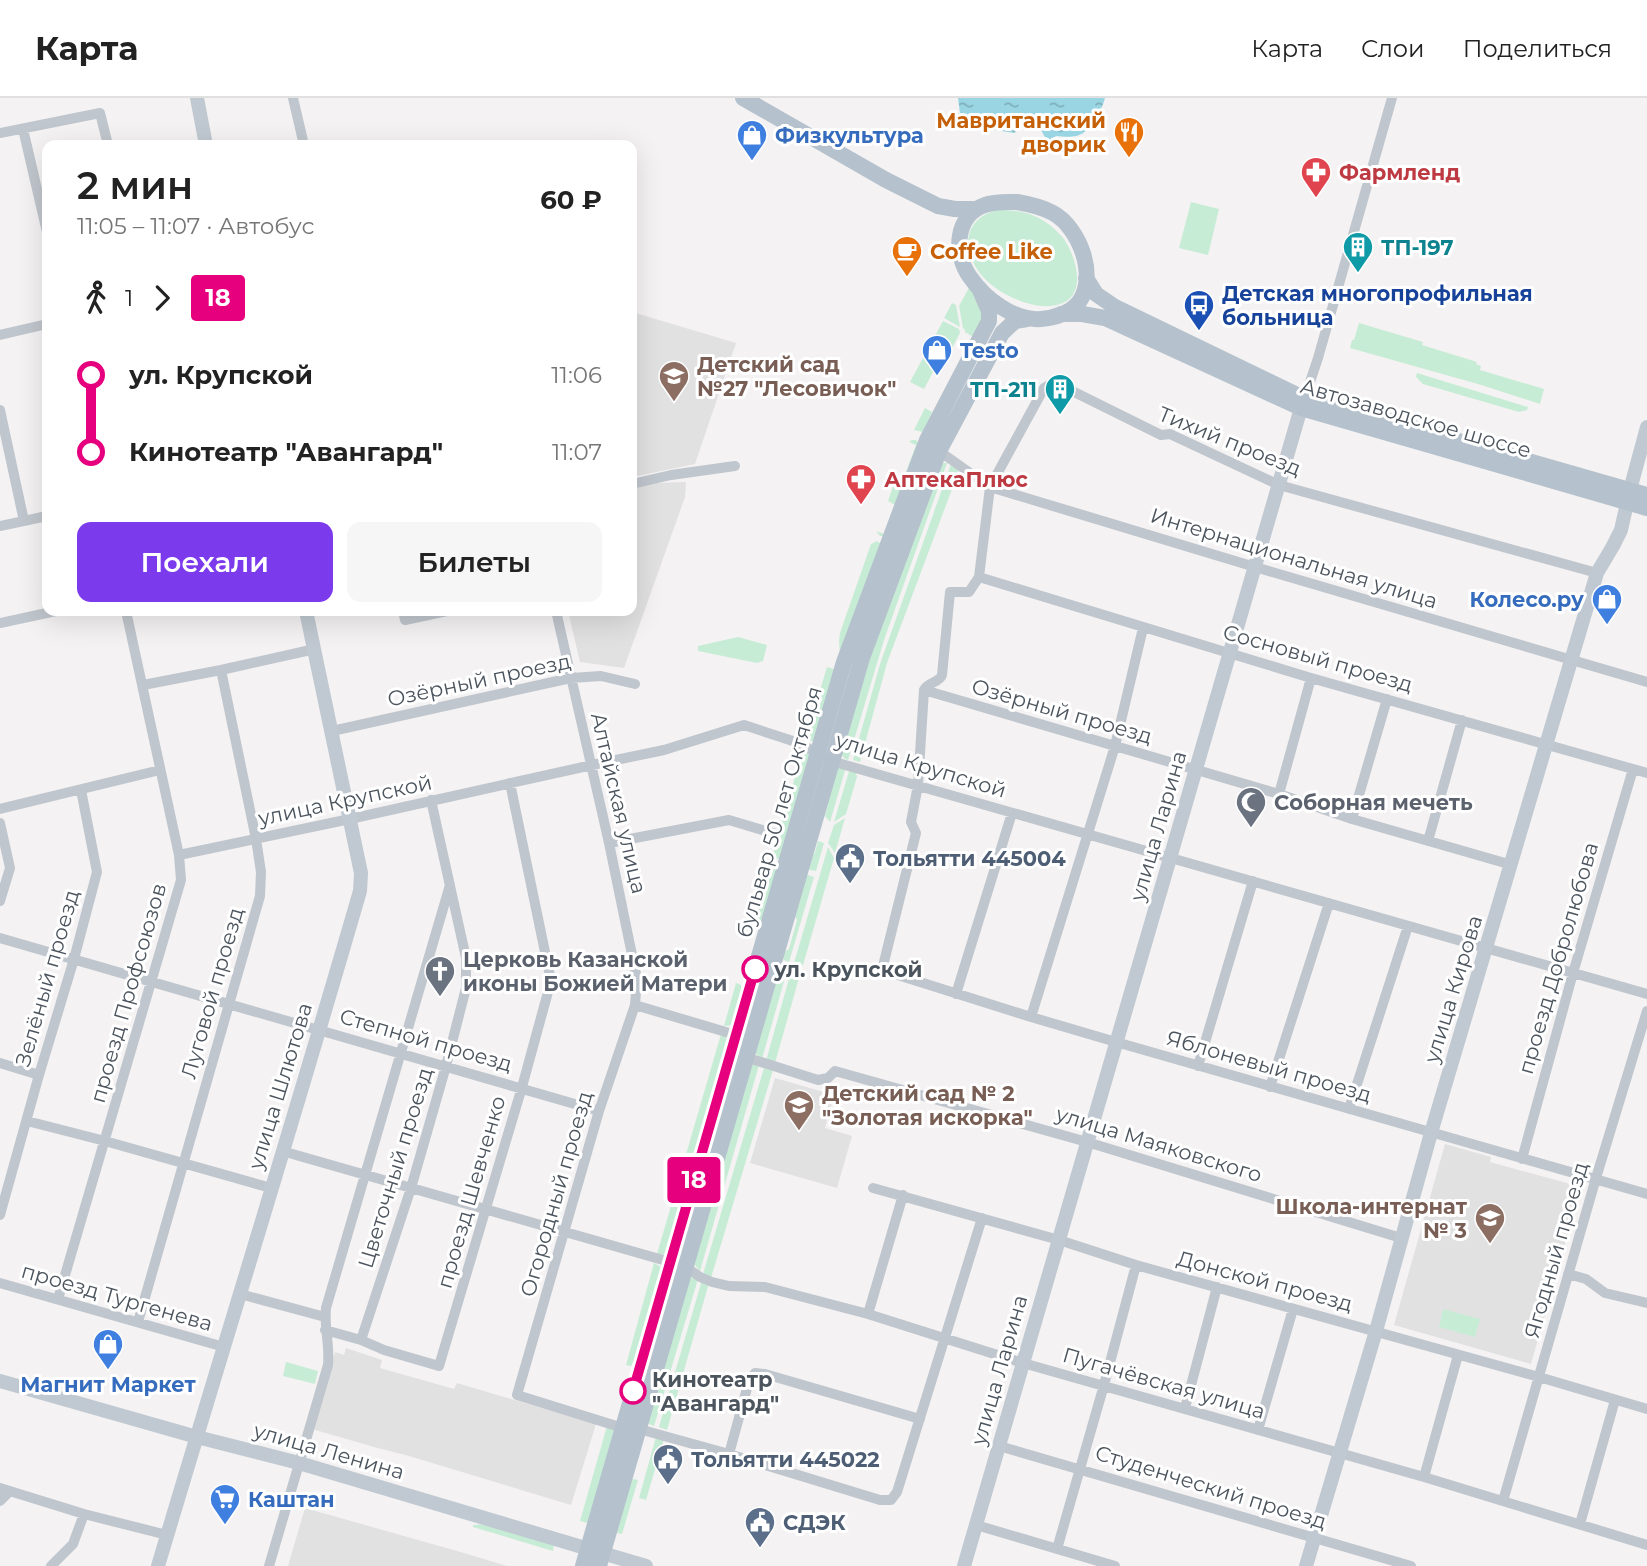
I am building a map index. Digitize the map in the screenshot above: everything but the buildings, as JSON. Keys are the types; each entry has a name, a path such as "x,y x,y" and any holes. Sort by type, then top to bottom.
{"main road":[{"path":"743,98 886,180 938,206 975,209"},
{"path":"993,202 1017,202 1054,213 1064,222 1075,236 1087,270 1085,290 1074,308 1061,314 1027,319 994,302 979,288 969,276 960,251 960,233 967,216 975,209 993,202"},
{"path":"938,206 960,233"},
{"name":"Автозаводское шоссе","path":"1086,278 1096,294 1115,307 1303,403"},
{"name":"бульвар 50 лет Октября","path":"678,1265 746,1057 824,757 844,662 927,440 989,321 989,311 979,288"},
{"name":"Автозаводское шоссе","path":"1061,314 1105,318 1303,403 1628,496 1647,508"},
{"name":"бульвар 50 лет Октября","path":"583,1566 597,1556 678,1265 736,1035 824,757 939,452 1002,333 1014,321 1027,319"},
{"name":"Автозаводское шоссе","path":"1628,496 1647,495"}],"street":[{"path":"197,98 205,140"},
{"path":"293,98 303,140"},
{"name":"улица Ларина","path":"964,1566 1392,98"},
{"path":"0,133 100,113 107,140"},
{"path":"23,129 42,211"},
{"path":"0,335 42,325"},
{"name":"Тихий проезд","path":"990,487 1044,388 1058,384 1161,435 1170,434 1279,485 1597,573"},
{"path":"0,410 24,520"},
{"name":"улица Кирова","path":"1306,1566 1597,573 1621,530 1647,427"},
{"name":"Интернациональная улица","path":"939,452 990,487 1647,682"},
{"path":"637,483 734,466"},
{"path":"918,785 923,690 941,679 950,592 969,592 979,577 990,487"},
{"path":"0,526 42,517"},
{"name":"Сосновый проезд","path":"979,577 1311,678 1647,773"},
{"path":"0,623 42,614"},
{"name":"проезд Профсоюзов","path":"58,1300 181,880 179,855 127,616"},
{"name":"улица Шлютова","path":"158,1566 360,891 361,873 307,616"},
{"name":"Алтайская улица","path":"557,616 637,979 635,1004"},
{"path":"1031,1017 1115,746 1143,628"},
{"path":"143,685 315,649"},
{"name":"Луговой проезд","path":"138,1322 260,896 261,872 256,839 221,670"},
{"name":"Озёрный проезд","path":"332,731 571,678 601,676 635,684"},
{"path":"1279,794 1311,678"},
{"name":"Озёрный проезд","path":"923,690 1512,865"},
{"path":"1352,819 1387,699"},
{"path":"1428,841 1462,720"},
{"name":"улица Крупской","path":"179,855 664,750 744,725 799,743 824,757 1647,994"},
{"name":"проезд Добролюбова","path":"1522,1158 1633,769"},
{"path":"0,809 160,771"},
{"name":"проезд Шевченко","path":"361,1340 384,1350 439,1366 551,981 510,783"},
{"name":"Яблоневый проезд","path":"918,785 911,822 916,833 882,970 1116,1042 1647,1194"},
{"name":"Зелёный проезд","path":"0,1215 97,872 82,790"},
{"name":"Цветочный проезд","path":"361,1340 411,1188 466,988 466,958 431,800"},
{"path":"956,994 1012,813"},
{"path":"609,842 729,820 776,834"},
{"path":"0,823 10,868 0,901"},
{"path":"1198,1066 1253,881"},
{"path":"269,1566 328,1365 326,1308 450,885"},
{"path":"1270,1087 1329,903"},
{"path":"1349,1109 1408,926"},
{"name":"Степной проезд","path":"0,938 599,1111"},
{"path":"635,1004 736,1035"},
{"name":"Огородный проезд","path":"631,1428 517,1395 599,1111 635,1004"},
{"name":"Ягодный проезд","path":"1503,1501 1647,1011"},
{"name":"улица Маяковского","path":"746,1057 818,1080 828,1078 835,1071 1087,1142 1401,1238"},
{"path":"0,1063 39,1075"},
{"path":"27,1121 271,1188"},
{"path":"282,1151 678,1265"},
{"name":"Донской проезд","path":"873,1188 1647,1409"},
{"path":"868,1314 903,1195"},
{"path":"631,1428 729,1454 880,1500 891,1500 897,1492 982,1218"},
{"name":"Пугачёвская улица","path":"678,1265 701,1277 729,1286 765,1287 868,1314 1023,1363 1424,1477 1647,1545"},
{"path":"1057,1549 1136,1265"},
{"path":"1568,1274 1586,1279 1605,1293 1647,1303"},
{"name":"проезд Тургенева","path":"0,1283 224,1348"},
{"path":"1185,1408 1217,1287"},
{"path":"240,1294 325,1317"},
{"path":"1258,1430 1293,1310"},
{"path":"325,1330 361,1340"},
{"path":"1424,1477 1458,1355"},
{"path":"729,1454 749,1381 755,1373 920,1419"},
{"name":"улица Ленина","path":"0,1381 299,1463 597,1556 646,1566"},
{"path":"1580,1524 1615,1400"},
{"name":"Студенческий проезд","path":"999,1446 1411,1566"},
{"path":"0,1501 5,1490 167,1535"},
{"path":"51,1566 73,1544 84,1514"},
{"path":"976,1525 1115,1566"}],"shaded area":[{"name":"Детский сад №27 \"Лесовичок\"","path":"637,313 736,343 695,464 637,476"},
{"path":"686,482 685,497 624,668 580,662 569,616 637,616 637,487"},
{"name":"Детский сад № 2 \"Золотая искорка\"","path":"775,1078 834,1095 825,1128 852,1136 837,1188 750,1163"},
{"name":"Школа-интернат № 3","path":"1445,1144 1491,1157 1490,1162 1581,1187 1531,1364 1394,1325"},
{"path":"346,1348 382,1360 380,1368 454,1389 457,1383 596,1424 571,1505 312,1429 335,1352 344,1355"},
{"path":"305,1508 464,1553 507,1566 288,1566"}],"green space":[{"path":"1191,202 1219,209 1208,255 1179,248"},
{"path":"998,210 1033,215 1050,225 1064,239 1077,275 1074,293 1069,299 1051,306 1021,301 993,286 978,270 969,250 971,230 976,221"},
{"path":"970,286 984,311 975,338 963,328 959,306"},
{"path":"952,303 956,305 960,327 944,318"},
{"path":"943,321 959,329 960,333 945,361 940,359 924,389 910,382"},
{"path":"1359,323 1477,362 1476,364 1481,366 1480,370 1544,389 1540,404 1350,348"},
{"path":"1417,373 1528,407 1527,410 1519,412 1423,384 1416,377"},
{"path":"925,408 932,412 923,432 914,430"},
{"path":"912,440 919,444 884,536 880,536 876,531 884,534 895,505 888,501 896,478 903,480 916,445 909,442"},
{"path":"941,463 947,463 884,640 848,760 841,754 860,679"},
{"path":"951,464 958,473 887,663 860,762 853,760 880,664"},
{"path":"877,541 881,544 840,655 840,633 871,544"},
{"path":"738,637 767,645 763,661 757,663 698,651 698,646"},
{"path":"827,667 837,670 814,741 805,741"},
{"path":"803,749 809,753 811,759 782,860 772,857"},
{"path":"846,767 830,822 825,816 828,792 835,768"},
{"path":"850,768 856,772 857,777 846,814 834,822"},
{"path":"845,818 835,853 828,843 834,825"},
{"path":"818,841 824,843 816,871 806,869 815,852"},
{"path":"828,847 834,858 803,965 794,963"},
{"path":"770,864 780,867 766,917 756,931 751,930"},
{"path":"804,874 814,877 789,962 781,955 789,949 797,920 793,913"},
{"path":"788,967 762,1059 754,1048 778,968"},
{"path":"792,968 801,971 775,1063 766,1061"},
{"path":"736,983 741,985 741,1003 733,1025 724,1026"},
{"path":"721,1034 729,1042 665,1255 657,1254"},
{"path":"750,1062 759,1065 700,1271 693,1263"},
{"path":"764,1068 773,1070 711,1278 703,1274"},
{"path":"654,1263 661,1267 640,1351 631,1366 626,1365"},
{"path":"690,1278 698,1279 654,1426 646,1423"},
{"path":"702,1280 709,1283 667,1430 659,1427"},
{"path":"1443,1309 1480,1319 1475,1337 1439,1327"},
{"path":"286,1362 318,1371 315,1384 283,1376"},
{"path":"607,1426 614,1430 591,1524 580,1521"},
{"path":"656,1437 664,1439 646,1500 639,1498"},
{"path":"633,1479 638,1480 622,1534 614,1532 626,1489"},
{"path":"487,1524 554,1544 553,1551 473,1527"}],"water":[{"path":"958,98 1105,98 1087,130 1075,136 1056,136 1048,143 1040,128 1017,126 1015,133 973,127 953,115 960,113"}],"bus line":[{"name":"18","path":"633,1391 755,969"}],"place":[{"name":"Мавританский дворик","path":"1129,159"},
{"name":"Физкультура","path":"752,162"},
{"name":"Фармленд","path":"1316,199"},
{"name":"ТП-197","path":"1358,274"},
{"name":"Coffee Like","path":"907,278"},
{"name":"Детская многопрофильная больница","path":"1199,332"},
{"name":"Testo","path":"937,377"},
{"name":"Детский сад №27 \"Лесовичок\"","path":"674,403"},
{"name":"ТП-211","path":"1060,416"},
{"name":"АптекаПлюс","path":"861,506"},
{"name":"Колесо.ру","path":"1607,626"},
{"name":"Cоборная мечеть","path":"1251,829"},
{"name":"Тольятти 445004","path":"850,885"},
{"name":"ул. Крупской","path":"755,969"},
{"name":"Церковь Казанской иконы Божией Матери","path":"440,998"},
{"name":"Детский сад № 2 \"Золотая искорка\"","path":"799,1132"},
{"name":"Школа-интернат № 3","path":"1490,1245"},
{"name":"Магнит Маркет","path":"108,1371"},
{"name":"Кинотеатр \"Авангард\"","path":"633,1391"},
{"name":"Тольятти 445022","path":"668,1486"},
{"name":"Каштан","path":"225,1526"},
{"name":"СДЭК","path":"760,1549"}]}
